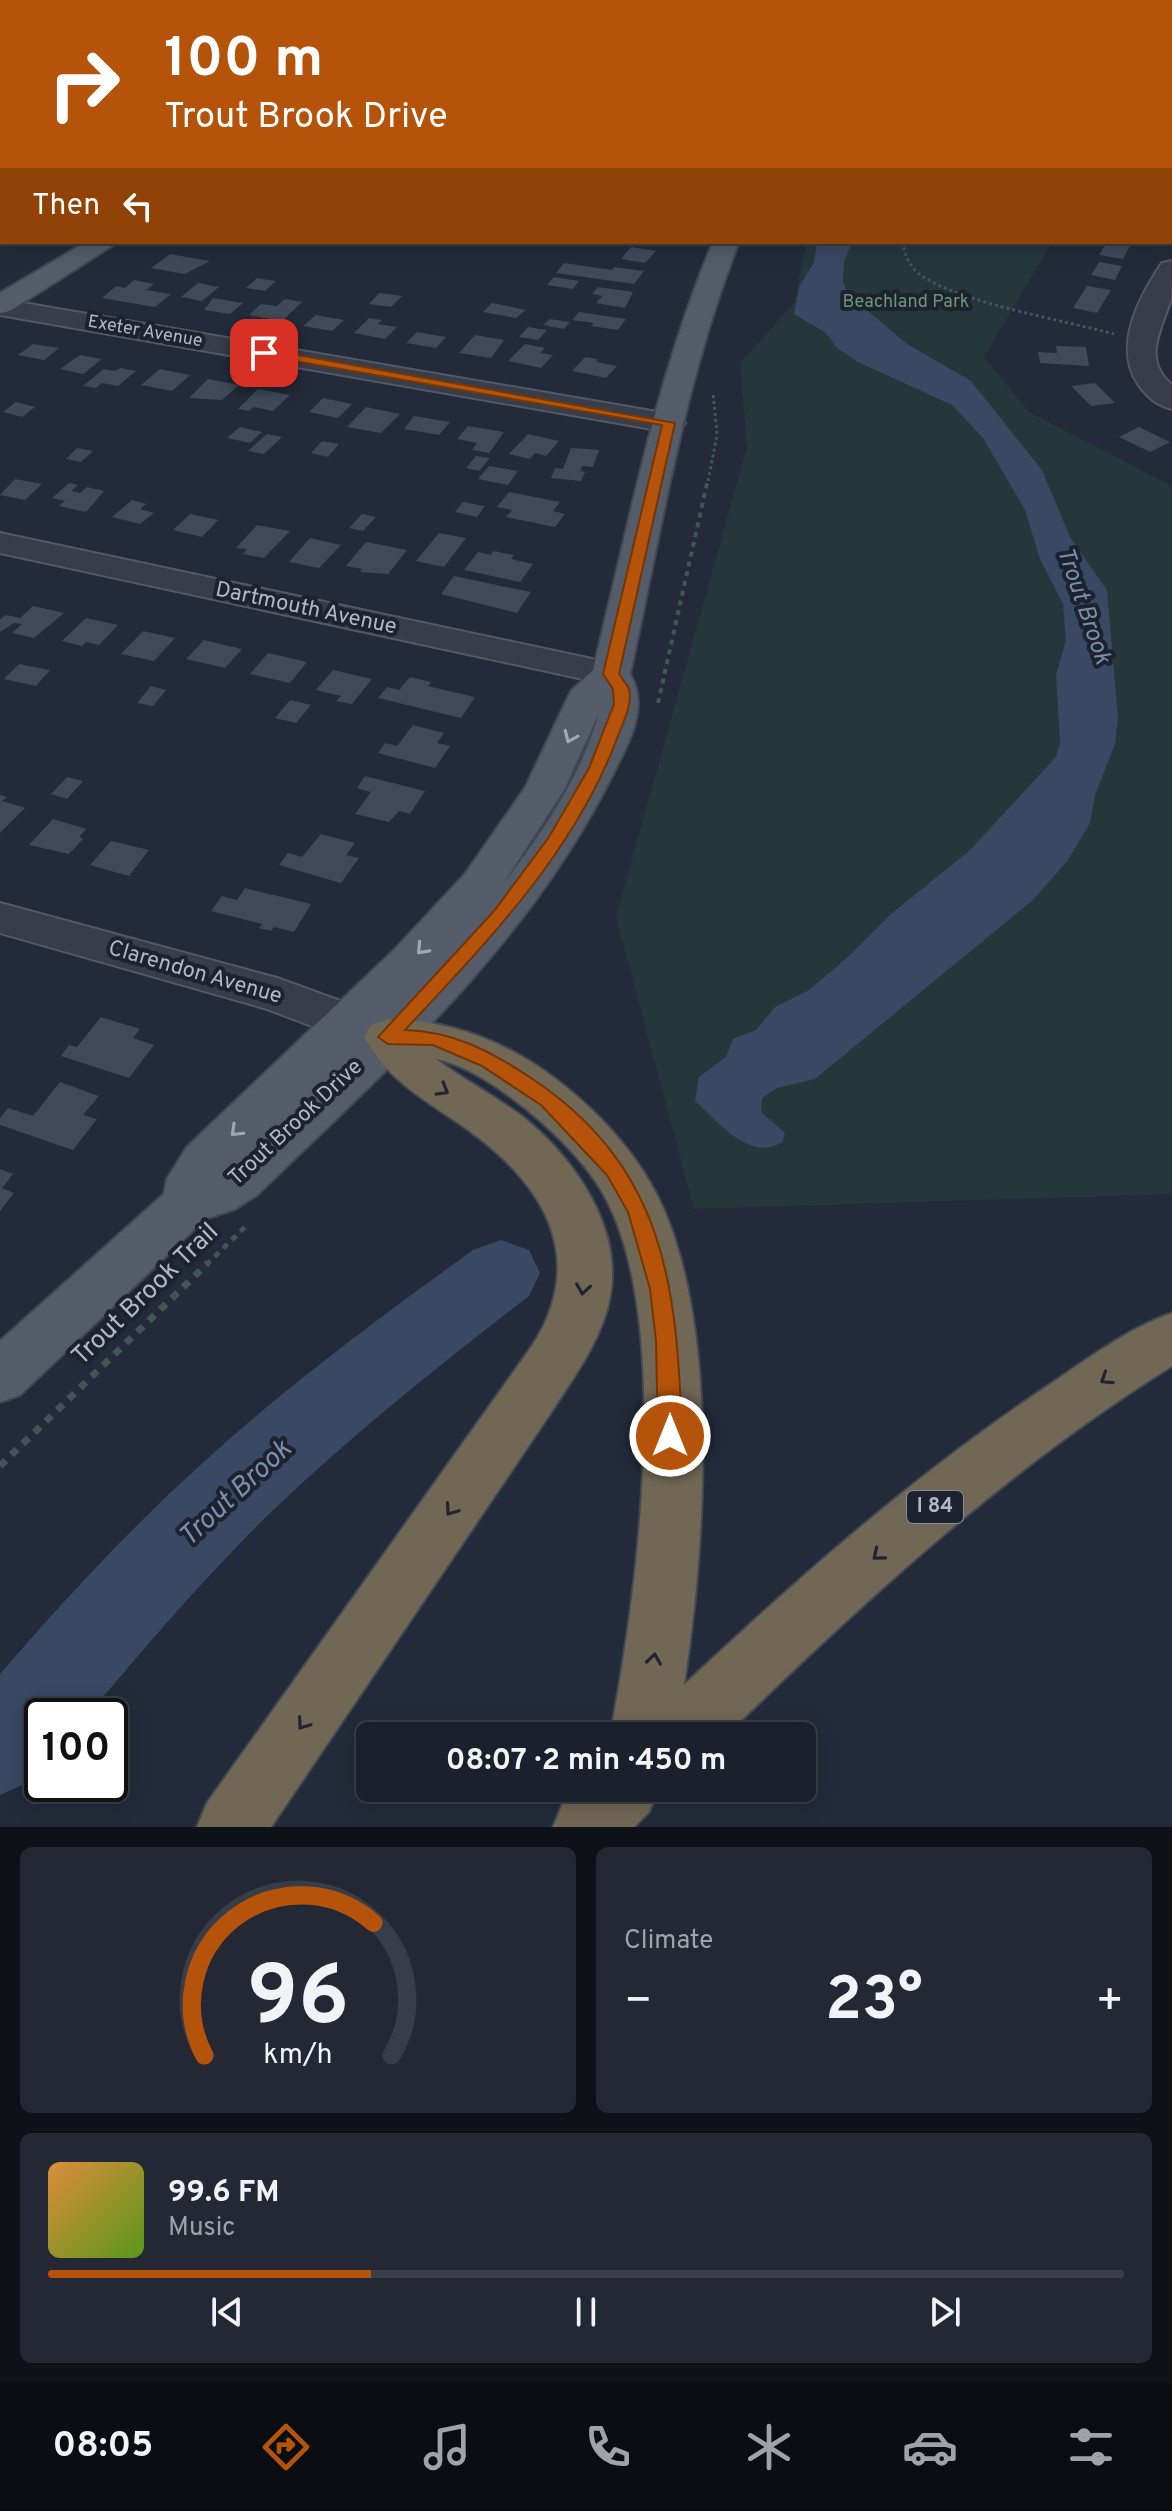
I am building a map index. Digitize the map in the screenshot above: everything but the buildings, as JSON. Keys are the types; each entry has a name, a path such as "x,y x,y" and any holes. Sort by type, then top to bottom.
{"highway":[{"path":"369,1029 447,1041 522,1080 573,1122 603,1154 638,1211 661,1289 670,1405 664,1560 645,1722"},
{"path":"231,1827 528,1399 559,1352 582,1301 584,1247 572,1214 551,1177 505,1131 412,1069 369,1029"},
{"name":"I 84","path":"697,1718 835,1591 949,1496 1099,1383 1172,1337"},
{"path":"587,1827 611,1802"},
{"path":"625,1827 630,1802"}],"main road":[{"path":"0,306 102,244"},
{"name":"Trout Brook Drive","path":"0,1377 187,1204 217,1194 239,1180 369,1029 447,922 497,861 544,790 590,691 611,674 669,423 706,287 725,244"}],"street":[{"path":"1172,269 1139,341 1138,359 1153,385 1172,400"},
{"name":"Exeter Avenue","path":"0,306 669,423"},
{"name":"Dartmouth Avenue","path":"0,543 611,674"},
{"name":"Clarendon Avenue","path":"0,918 277,995 369,1029"}],"path":[{"path":"907,244 904,249 908,264 923,277 951,290 1119,335"},
{"name":"Trout Brook Trail","path":"0,1466 253,1219"}],"green space":[{"name":"Beachland Park","path":"807,244 1051,244 984,357 1029,412 1172,486 1172,1194 694,1209 616,917 747,447 740,363 794,303"}],"water":[{"path":"817,244 851,244 844,262 843,281 848,294 907,344 971,381 1042,470 1070,537 1107,590 1118,718 1115,744 1095,795 1090,823 1068,860 1034,899 815,1079 777,1088 762,1098 761,1112 785,1133 782,1142 770,1147 758,1147 723,1128 695,1101 699,1077 726,1057 733,1039 756,1030 775,1007 809,990 891,914 969,851 1056,757 1060,743 1056,675 1066,640 1063,604 1040,559 1025,510 983,438 952,405 858,362 837,348 826,333 794,314 799,287 814,262"}],"waterway":[{"name":"Trout Brook","path":"0,1747 124,1603 237,1487 347,1391 501,1273"}],"route":[{"path":"264,353 669,423 611,674 621,689 622,704 597,768 556,840 501,916 388,1037 435,1038 489,1060 548,1099 615,1169 638,1211 661,1289 668,1341 670,1436"}]}
